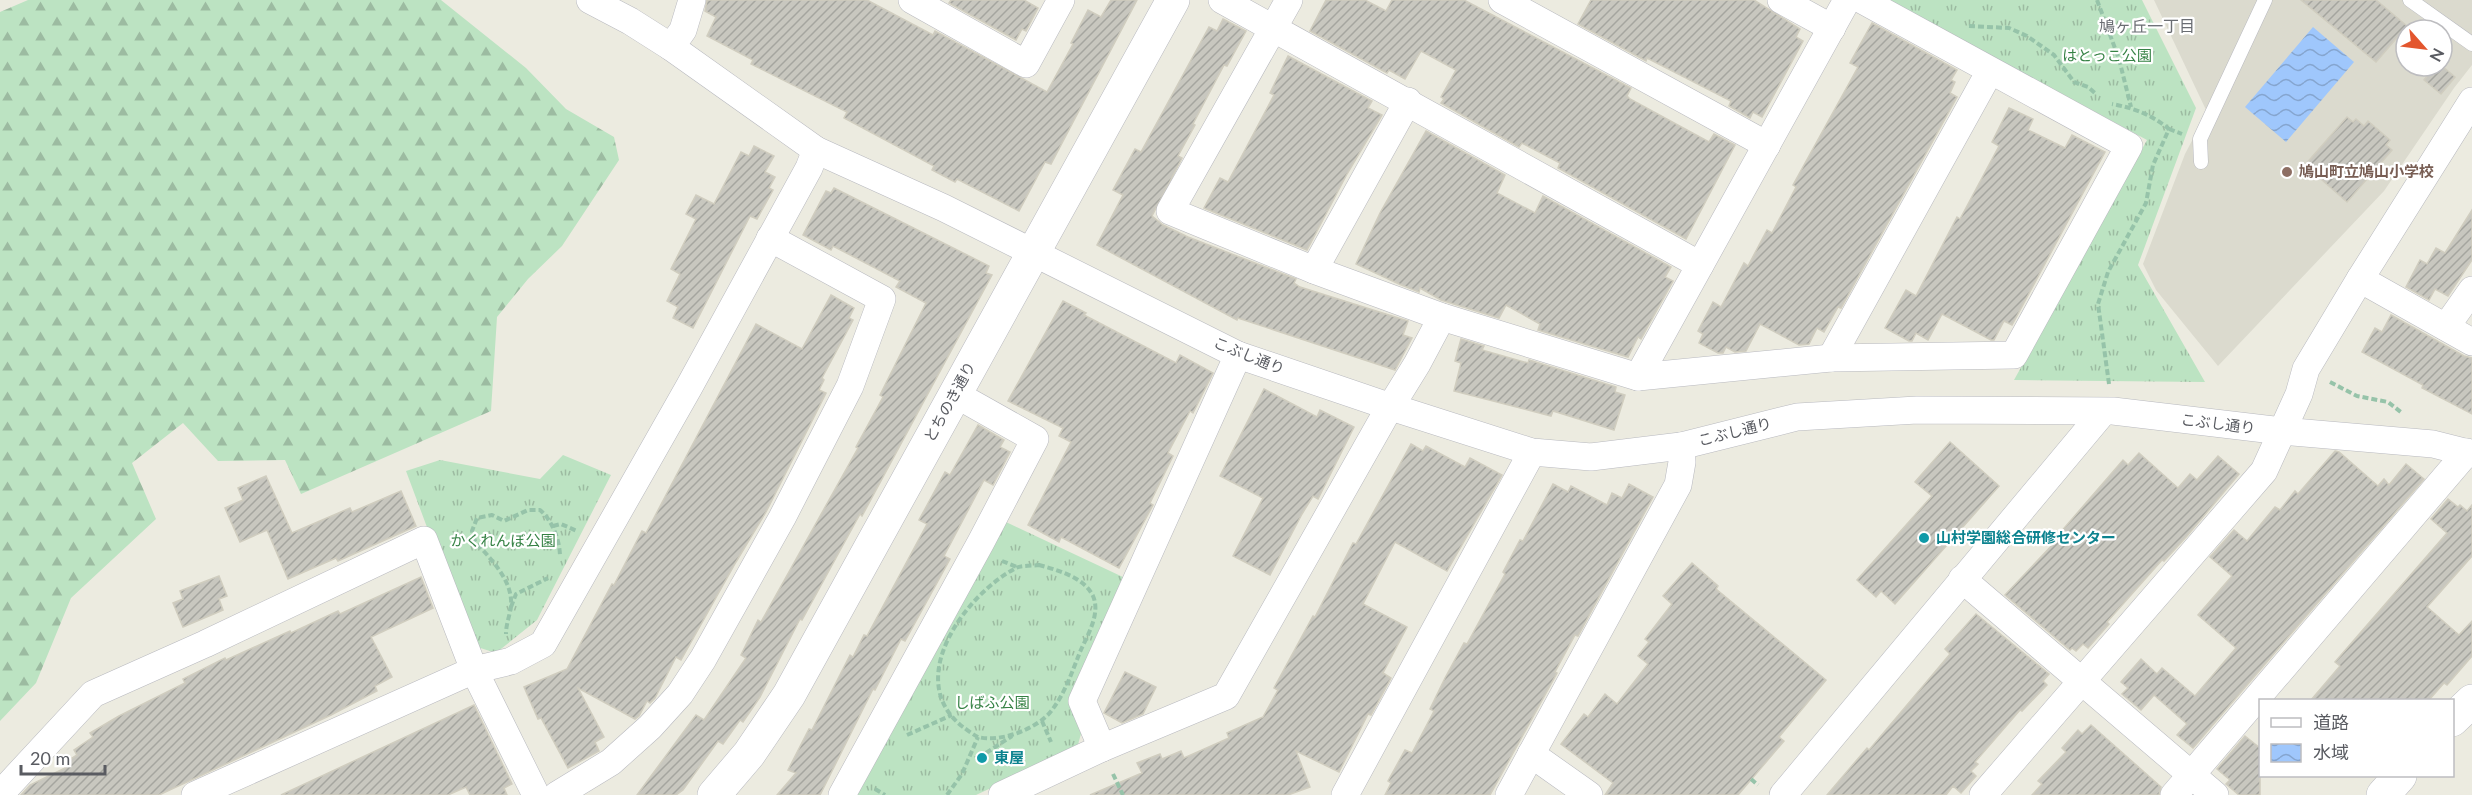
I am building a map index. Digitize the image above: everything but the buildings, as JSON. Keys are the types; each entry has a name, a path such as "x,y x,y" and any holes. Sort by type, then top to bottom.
{"street":[{"name":"こぶし通り","path":"590,0 630,21 671,47 816,150 944,208 1238,355 1532,452 1591,457 1681,446 1797,417 1917,410 2108,412 2282,431 2433,444 2470,453"},
{"path":"671,47 683,30 692,0"},
{"path":"912,0 1026,64 1061,0"},
{"name":"とちのき通り","path":"714,795 749,754 789,695 1173,0"},
{"path":"1222,0 1408,101 1700,265"},
{"path":"1289,0 1170,211 1314,270 1442,317 1638,377 1831,358 2014,355 2129,146 1862,0"},
{"path":"1502,0 1767,145"},
{"path":"1781,0 1832,28"},
{"path":"1638,377 1847,0"},
{"path":"1831,358 1990,71"},
{"path":"1314,270 1408,101"},
{"path":"1983,795 2264,471 2299,394 2306,369 2472,101"},
{"path":"195,795 474,670 511,661 543,644 689,387 809,168 816,150"},
{"path":"557,795 612,762 650,727 680,694 703,659 776,528 850,386 882,299 770,238"},
{"path":"2360,279 2472,342"},
{"path":"2446,327 2472,290"},
{"path":"1002,795 1102,748 1226,696 1442,317"},
{"path":"1102,748 1082,700 1238,355"},
{"path":"842,795 981,542 1035,438 955,394"},
{"path":"1771,790 1962,579 2108,412"},
{"path":"1509,795 1678,485 1682,462 1681,446"},
{"path":"1345,795 1532,452"},
{"path":"2174,795 2470,453"},
{"path":"4,795 3,791 93,694 205,644 424,540 474,670 536,795"},
{"path":"1962,579 2215,795"},
{"path":"2454,718 2472,701"},
{"path":"1531,754 1589,795"},
{"path":"2383,795 2399,777"}],"lane":[{"path":"2201,162 2200,139 2265,0"},
{"path":"2410,0 2472,44"}],"path":[{"path":"2097,0 2119,59 2131,107"},
{"path":"2098,304 2108,412"},
{"path":"2306,369 2357,396 2388,402 2406,416"},
{"path":"511,607 510,592 502,573 475,542 472,531 477,518 492,514 504,521 528,510 540,510 552,526 561,549 561,561"},
{"path":"552,526 561,524 575,530"},
{"path":"428,553 449,540 475,542"},
{"path":"986,753 1015,734 1042,721 1052,710 1065,688 1095,617 1093,597 1089,589 1078,580 1039,565 1018,567 980,594 963,613 940,655 938,680 943,700 961,726 978,737 1015,734"},
{"path":"511,661 505,642 511,607 516,594 552,576"},
{"path":"901,738 952,716"},
{"path":"947,795 962,774 969,753 978,737"},
{"path":"1751,779 1771,790"},
{"path":"875,789 879,783"}],"shaded area":[{"name":"鳩山町立鳩山小学校","path":"2154,0 2472,0 2472,65 2384,191 2218,366 2156,290 2143,264 2185,154 2207,112"}],"green space":[{"path":"28,0 441,0 526,68 566,109 614,137 619,160 562,246 528,279 497,317 491,411 301,494 285,460 218,461 183,423 132,463 156,519 71,598 36,683 0,721 0,12"},
{"name":"はとっこ公園","path":"1888,0 2142,0 2196,108 2138,265 2205,382 2014,380 2147,140"},
{"name":"かくれんぼ公園","path":"563,455 611,475 537,620 496,653 471,645 406,471 440,460 540,479"},
{"name":"しばふ公園","path":"1006,522 1125,578 1077,748 976,795 855,795"}],"water":[{"path":"2313,27 2354,62 2286,142 2245,107"}],"place":[{"name":"鳩山町立鳩山小学校","path":"2287,172"},
{"name":"山村学園総合研修センター","path":"1924,538"},
{"name":"東屋","path":"982,758"}],"district":[{"name":"鳩ヶ丘一丁目","path":"2147,26"}]}
